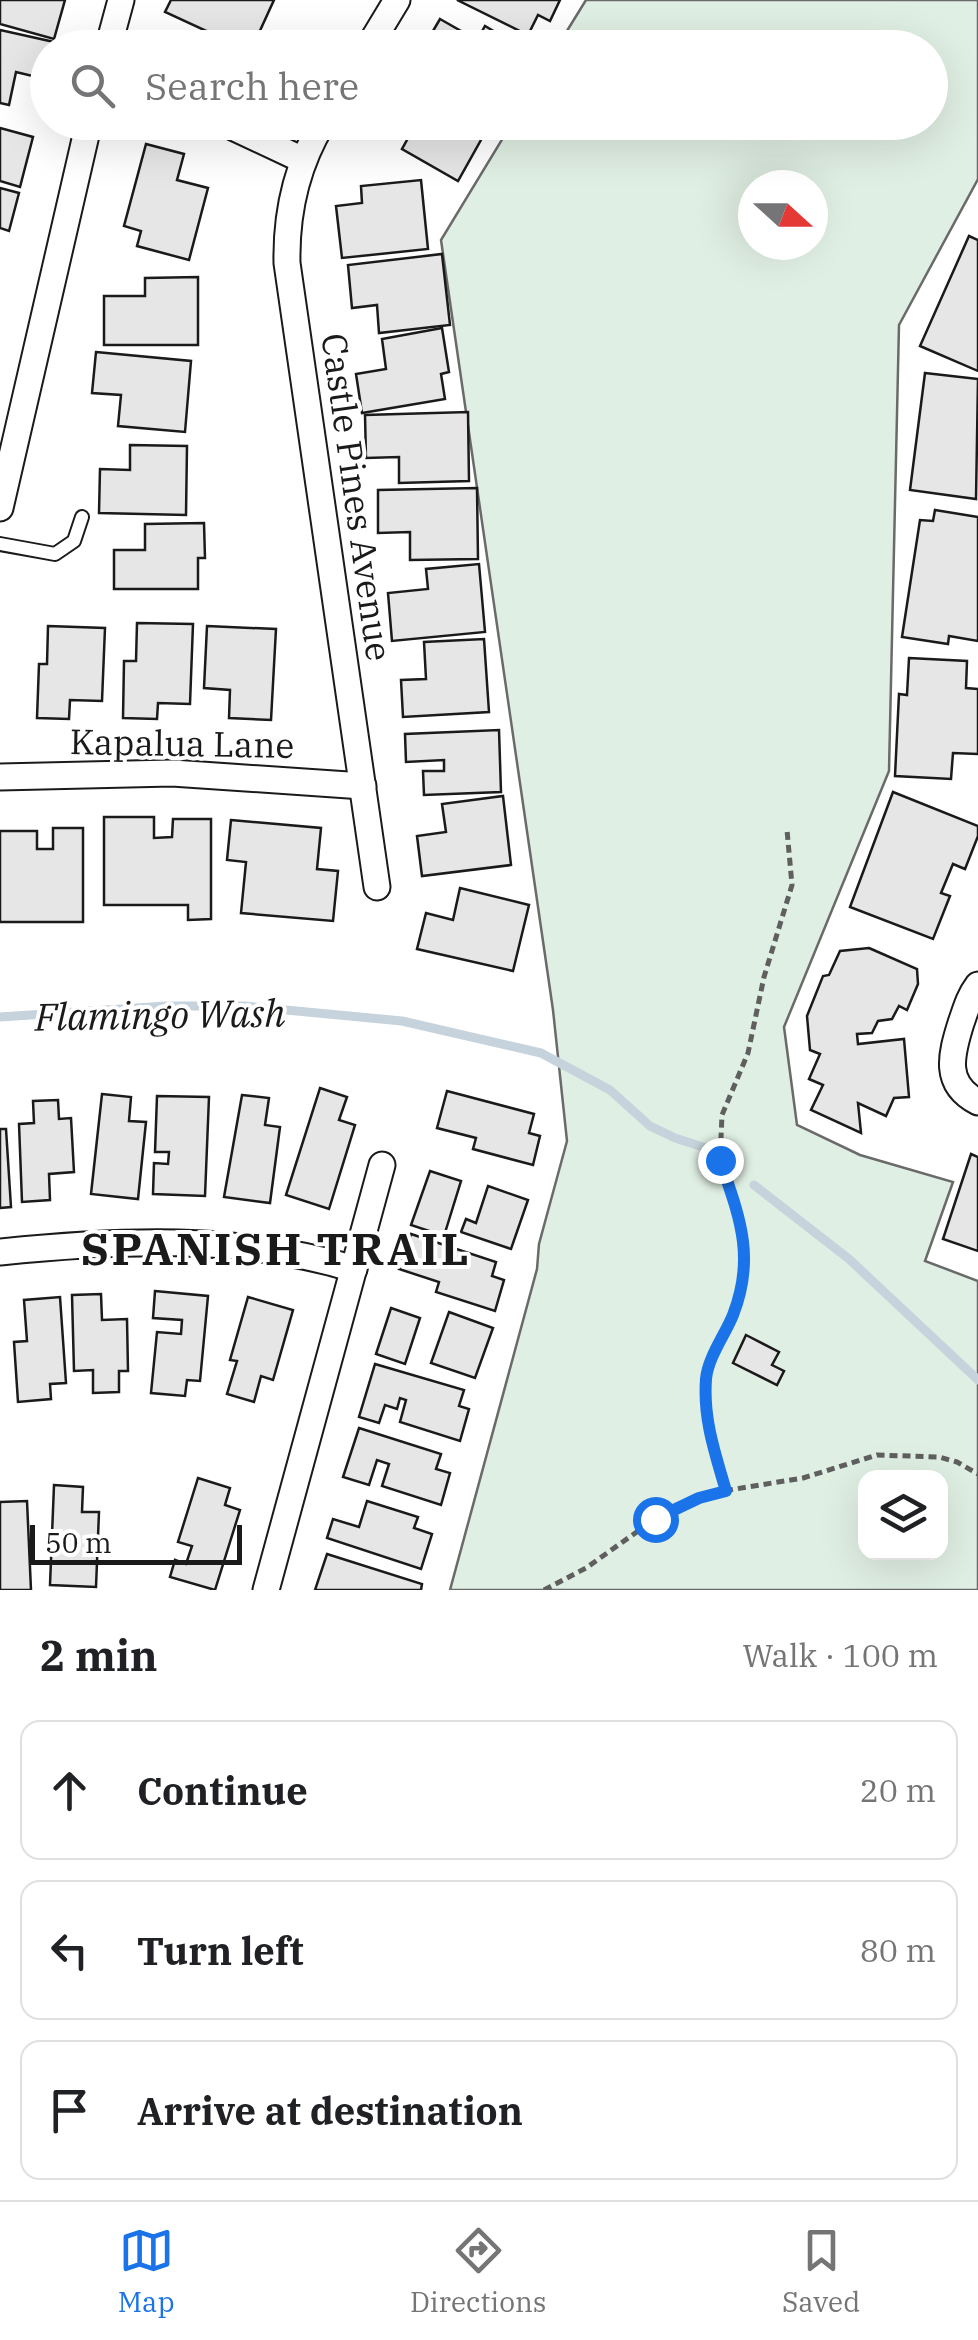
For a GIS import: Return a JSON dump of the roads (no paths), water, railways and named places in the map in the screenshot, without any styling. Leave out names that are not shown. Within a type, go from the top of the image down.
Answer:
[{"type":"street","points":[[113,30],[121,0]]},
{"type":"street","points":[[379,30],[397,0]]},
{"type":"street","points":[[0,508],[85,140]]},
{"type":"street","points":[[261,140],[304,160]]},
{"type":"street","name":"Castle Pines Avenue","points":[[315,140],[304,160],[289,210],[288,264],[378,887]]},
{"type":"street","name":"Kapalua Lane","points":[[0,777],[172,773],[363,786]]},
{"type":"street","points":[[978,985],[969,999],[950,1062],[958,1087],[978,1102]]},
{"type":"street","points":[[266,1590],[382,1165]]},
{"type":"street","points":[[0,1252],[94,1244],[208,1245],[291,1253],[354,1270]]},
{"type":"lane","points":[[0,544],[55,554],[74,541],[82,517]]},
{"type":"waterway","name":"Flamingo Wash","points":[[0,1017],[166,1006],[244,1006],[402,1021],[541,1053],[610,1090],[650,1126],[709,1149]]},
{"type":"waterway","name":"Flamingo Wash","points":[[754,1185],[849,1259],[978,1380]]},
{"type":"district","name":"SPANISH TRAIL","points":[[276,1248]]}]
